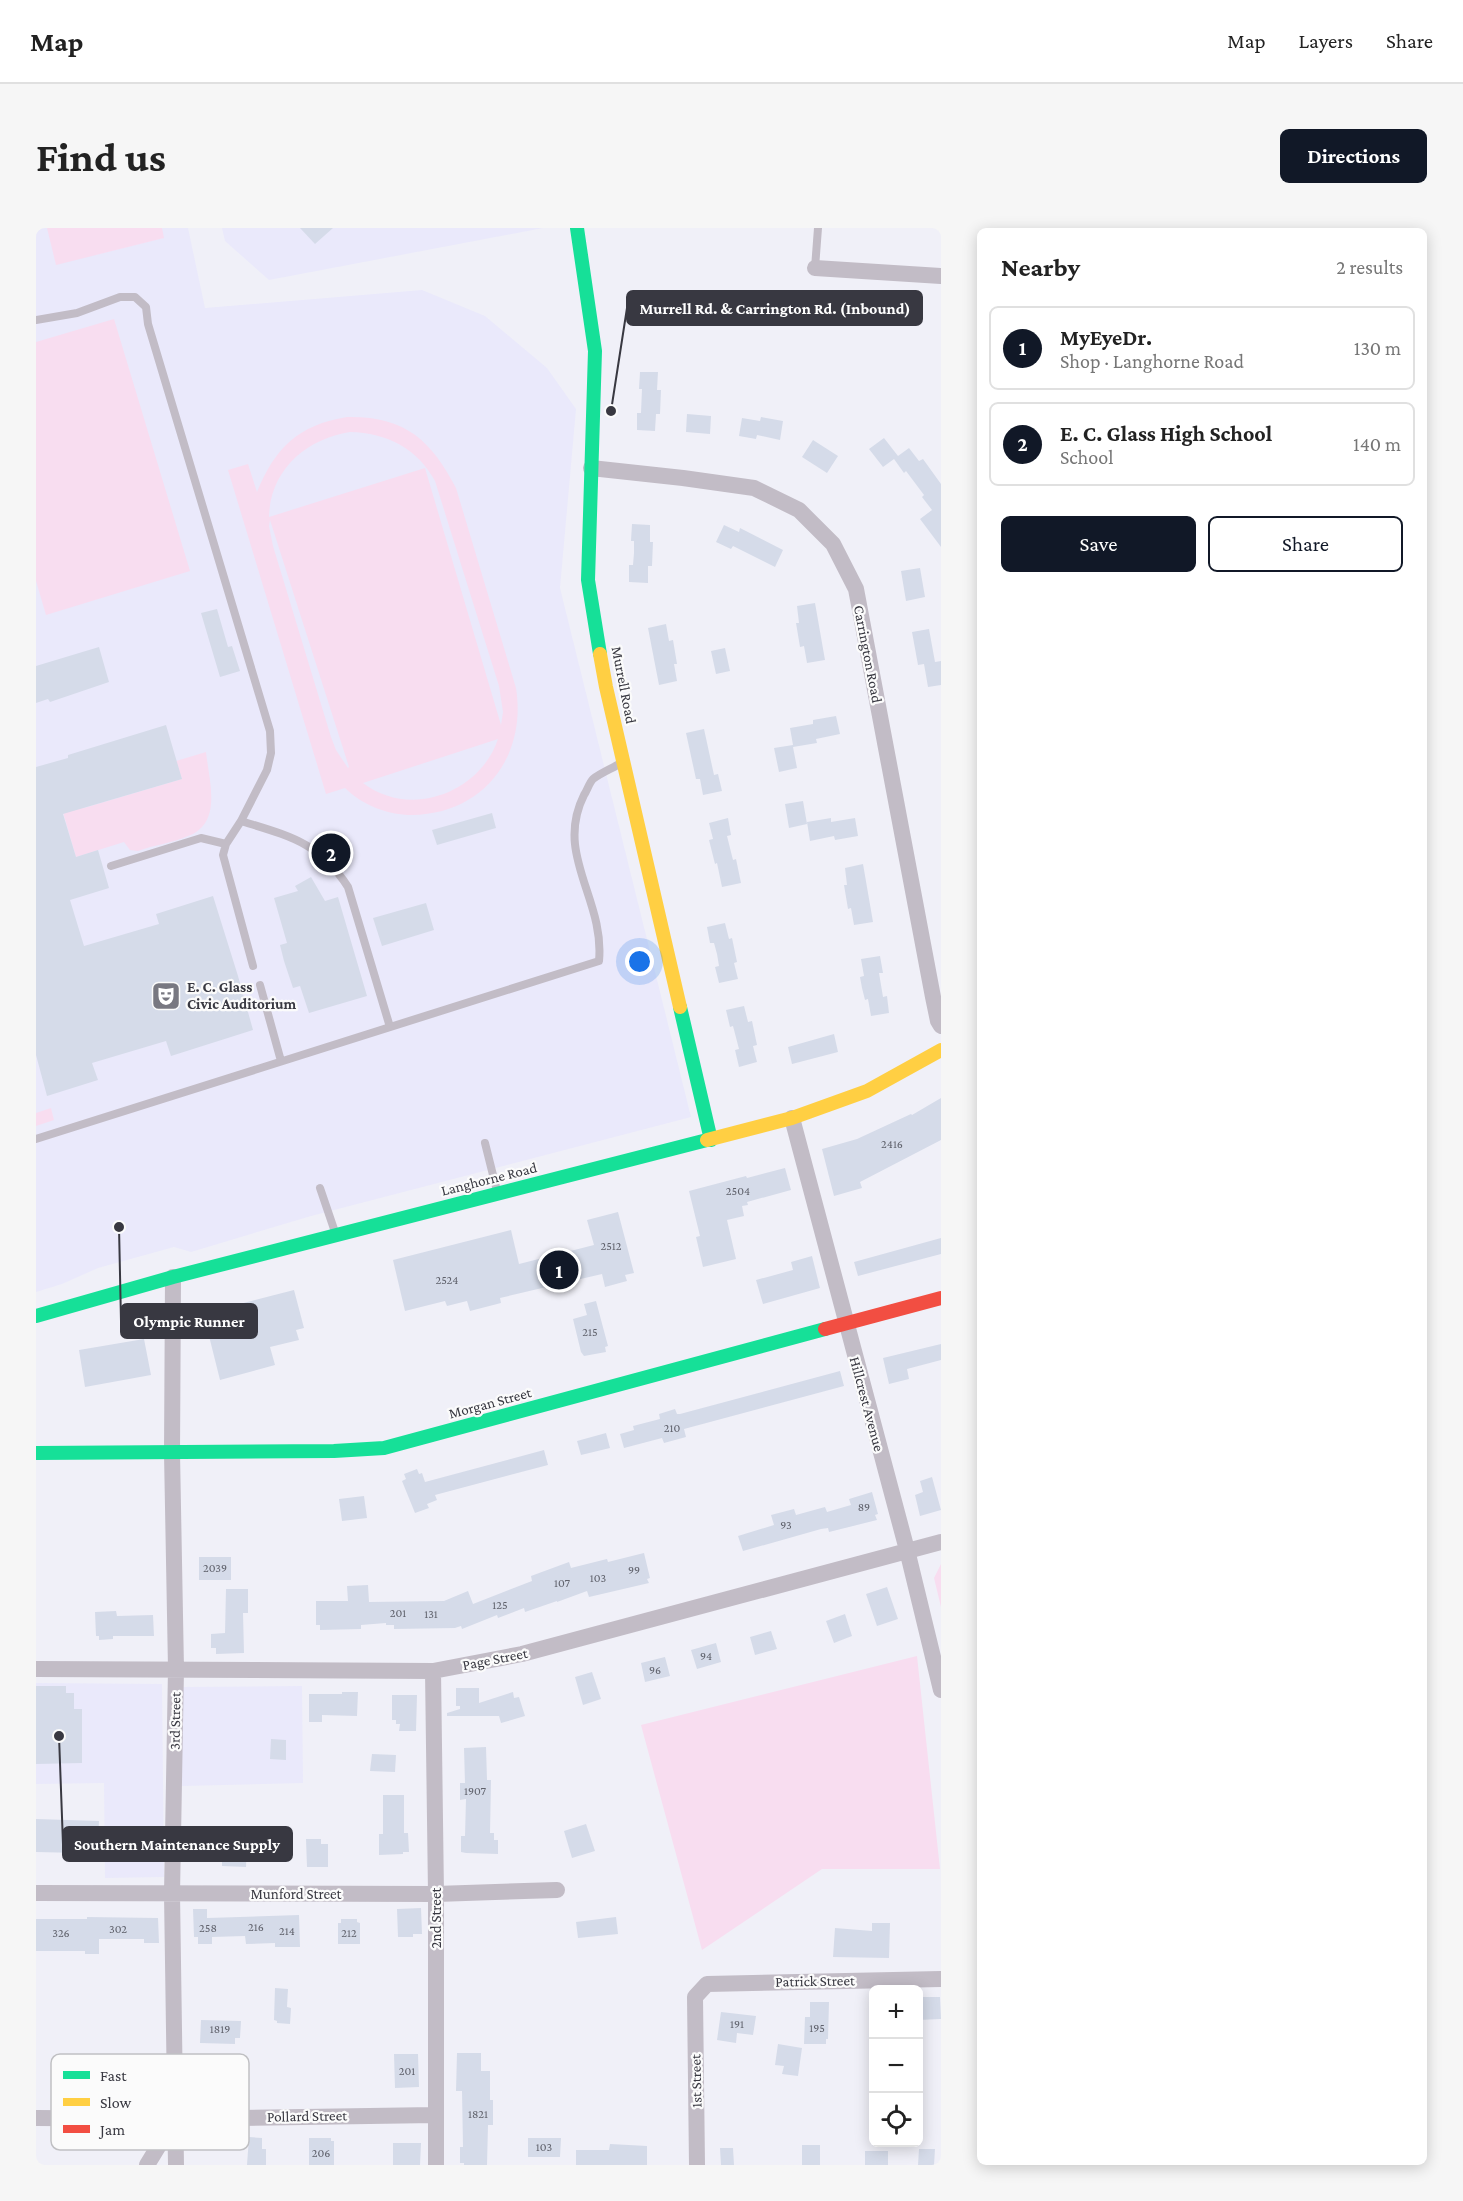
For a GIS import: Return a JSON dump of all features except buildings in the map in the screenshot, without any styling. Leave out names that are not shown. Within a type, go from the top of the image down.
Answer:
[{"type":"street","name":"Murrell Road","points":[[577,228],[595,351],[588,580],[606,687],[711,1140]]},
{"type":"street","points":[[815,268],[941,276]]},
{"type":"street","name":"Carrington Road","points":[[591,468],[754,488],[799,510],[833,544],[856,589],[933,997],[941,1026]]},
{"type":"street","name":"Langhorne Road","points":[[36,1316],[173,1277],[792,1118],[867,1091],[941,1050]]},
{"type":"street","name":"Hillcrest Avenue","points":[[792,1118],[907,1550],[941,1690]]},
{"type":"street","name":"3rd Street","points":[[173,1277],[172,1453],[176,1669],[172,1894],[175,2054]]},
{"type":"street","name":"Morgan Street","points":[[36,1453],[172,1453],[384,1448],[941,1298]]},
{"type":"street","name":"Page Street","points":[[36,1669],[433,1671],[522,1654],[941,1542]]},
{"type":"street","name":"2nd Street","points":[[433,1671],[436,2165]]},
{"type":"street","name":"Munford Street","points":[[36,1893],[436,1894],[557,1890]]},
{"type":"street","name":"Patrick Street","points":[[694,1996],[707,1984],[941,1979]]},
{"type":"street","name":"1st Street","points":[[694,1996],[697,2165]]},
{"type":"street","name":"Pollard Street","points":[[249,2117],[435,2115]]},
{"type":"street","points":[[147,2165],[156,2150]]},
{"type":"street","name":"3rd Street","points":[[177,2150],[177,2165]]},
{"type":"lane","points":[[815,268],[818,228]]},
{"type":"lane","points":[[36,320],[77,313],[120,297],[135,297],[146,307],[148,324],[270,731],[272,753],[267,770],[241,821],[226,844],[223,855],[253,966]]},
{"type":"lane","points":[[36,1139],[599,961],[598,924],[574,846],[573,832],[578,807],[592,780],[623,762]]},
{"type":"lane","points":[[241,821],[296,838],[323,856],[338,871],[348,887],[390,1027]]},
{"type":"lane","points":[[111,866],[201,838],[226,844]]},
{"type":"lane","points":[[260,985],[281,1061]]},
{"type":"lane","points":[[485,1143],[498,1194]]},
{"type":"lane","points":[[320,1188],[336,1235]]},
{"type":"shaded area","points":[[36,228],[188,228],[205,308],[422,290],[485,316],[547,368],[576,409],[560,588],[691,1117],[311,1216],[191,1252],[174,1247],[98,1268],[62,1284],[36,1292]]},
{"type":"shaded area","points":[[47,228],[162,228],[164,238],[56,265]]},
{"type":"shaded area","points":[[222,228],[543,228],[269,280],[225,241]]},
{"type":"shaded area","points":[[114,319],[190,571],[46,615],[36,581],[36,342]]},
{"type":"shaded area","points":[[347,417],[367,418],[400,426],[426,444],[447,471],[456,488],[516,688],[518,713],[514,737],[507,758],[495,777],[479,793],[460,804],[437,812],[403,815],[385,811],[367,804],[345,788],[326,794],[228,470],[248,464],[257,492],[272,463],[290,441],[315,426]],"holes":[[[350,432],[376,435],[400,444],[428,469],[435,481],[499,686],[503,712],[501,725],[425,468],[269,517],[276,485],[283,471],[293,459],[319,442]],[[270,520],[348,768],[336,750],[331,737],[273,546]],[[498,739],[489,758],[476,774],[460,786],[441,795],[422,799],[401,799],[382,794],[363,783]]]},
{"type":"shaded area","points":[[206,752],[211,800],[206,821],[199,830],[188,836],[138,851],[130,850],[124,842],[76,857],[58,795],[84,808],[182,779],[176,761]]},
{"type":"shaded area","points":[[51,1108],[54,1120],[36,1126],[36,1113]]},
{"type":"shaded area","points":[[941,1564],[941,1607],[934,1578]]},
{"type":"shaded area","points":[[917,1656],[940,1869],[822,1869],[702,1950],[641,1725]]},
{"type":"shaded area","points":[[36,1683],[162,1684],[164,1877],[105,1878],[104,1783],[36,1784]]},
{"type":"shaded area","points":[[302,1686],[303,1783],[182,1786],[181,1687]]},
{"type":"traffic: fast","points":[[577,228],[595,351],[588,580],[600,654]]},
{"type":"traffic: fast","points":[[680,1007],[711,1140]]},
{"type":"traffic: fast","points":[[36,1316],[173,1277],[707,1140]]},
{"type":"traffic: fast","points":[[36,1453],[334,1451],[384,1448],[825,1329]]},
{"type":"traffic: slow","points":[[600,654],[680,1007]]},
{"type":"traffic: slow","points":[[707,1140],[792,1118],[867,1091],[941,1050]]},
{"type":"traffic: jam","points":[[825,1329],[941,1298]]},
{"type":"place","name":"Murrell Rd. & Carrington Rd. (Inbound)","points":[[611,411]]},
{"type":"place","name":"E. C. Glass High School","points":[[331,853]]},
{"type":"place","name":"E. C. Glass Civic Auditorium","points":[[166,996]]},
{"type":"place","name":"Olympic Runner","points":[[119,1227]]},
{"type":"place","name":"MyEyeDr.","points":[[559,1270]]},
{"type":"place","name":"Southern Maintenance Supply","points":[[59,1736]]}]
